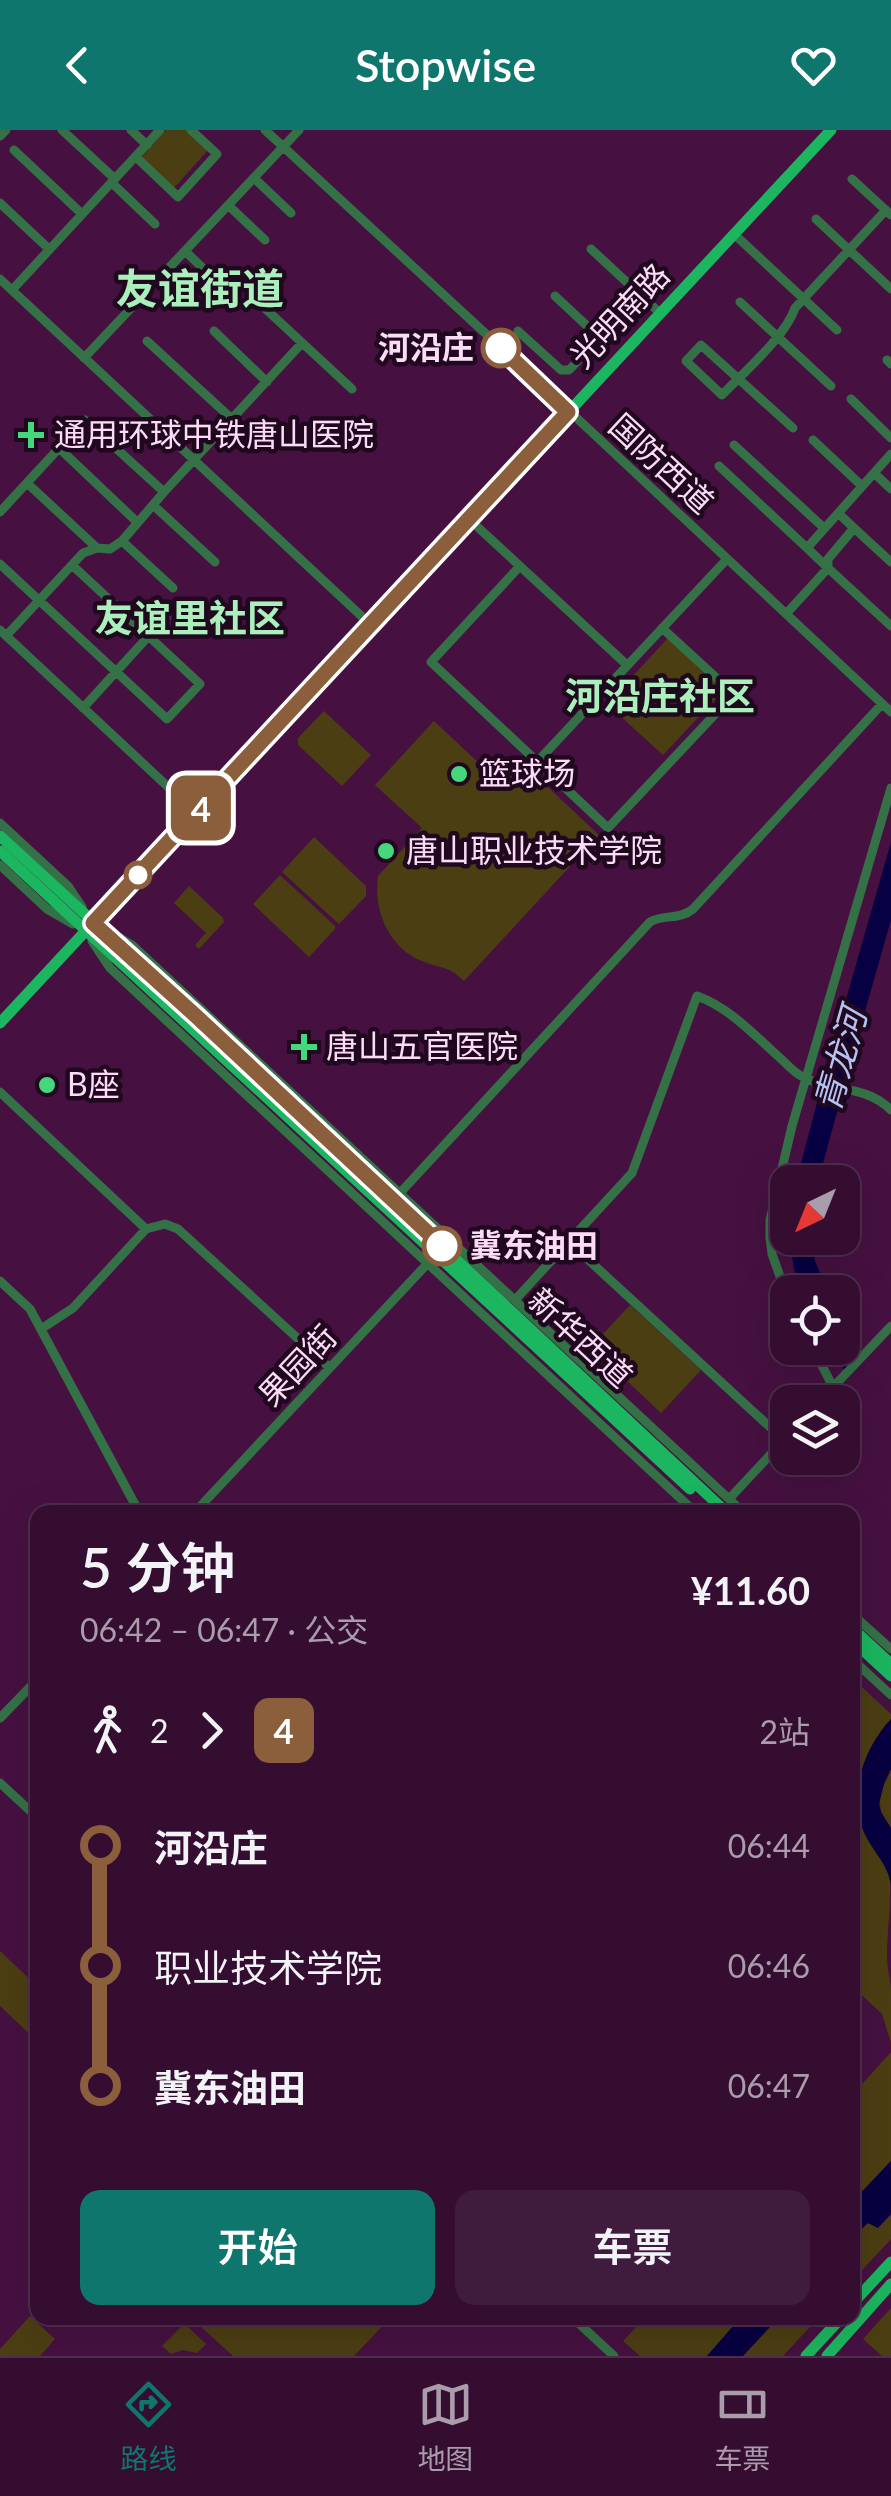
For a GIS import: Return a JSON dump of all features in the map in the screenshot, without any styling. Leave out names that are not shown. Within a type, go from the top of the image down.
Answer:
[{"type":"main road","name":"光明南路","points":[[0,1023],[831,130]]},
{"type":"main road","name":"新华西道","points":[[0,836],[90,927],[707,1505]]},
{"type":"main road","name":"新华西道","points":[[0,851],[196,1016],[727,1505]]},
{"type":"main road","points":[[860,1638],[891,1664]]},
{"type":"main road","points":[[860,1640],[891,1676]]},
{"type":"main road","points":[[860,2295],[891,2262]]},
{"type":"main road","points":[[860,2319],[891,2284]]},
{"type":"main road","points":[[806,2356],[835,2325]]},
{"type":"main road","points":[[827,2356],[855,2325]]},
{"type":"street","points":[[0,136],[6,130]]},
{"type":"street","points":[[62,130],[155,224]]},
{"type":"street","points":[[130,130],[146,145]]},
{"type":"street","points":[[12,290],[160,130]]},
{"type":"street","points":[[136,157],[178,196],[218,154],[191,130]]},
{"type":"street","name":"国防西道","points":[[265,130],[891,712]]},
{"type":"street","points":[[84,358],[299,130]]},
{"type":"street","points":[[14,150],[82,214]]},
{"type":"street","points":[[254,178],[291,213]]},
{"type":"street","points":[[793,428],[737,379],[701,345],[686,361],[722,395],[737,379],[790,322],[795,308],[888,213],[852,179]]},
{"type":"street","points":[[0,204],[49,249]]},
{"type":"street","points":[[228,205],[265,240]]},
{"type":"street","points":[[816,218],[891,290]]},
{"type":"street","points":[[734,234],[837,330]]},
{"type":"street","points":[[592,249],[660,314]]},
{"type":"street","points":[[185,251],[233,297]]},
{"type":"street","points":[[0,279],[371,624]]},
{"type":"street","points":[[518,332],[561,370],[569,370],[641,295]]},
{"type":"street","points":[[555,296],[600,338]]},
{"type":"street","points":[[256,300],[352,390]]},
{"type":"street","points":[[740,302],[831,386]]},
{"type":"street","points":[[214,331],[267,382]]},
{"type":"street","points":[[146,340],[232,420]]},
{"type":"street","points":[[196,813],[3,633],[83,553],[110,549],[122,541],[302,343]]},
{"type":"street","points":[[850,400],[891,438]]},
{"type":"street","points":[[0,512],[85,420],[164,492]]},
{"type":"street","points":[[813,440],[862,486]]},
{"type":"street","points":[[734,444],[824,528]]},
{"type":"street","points":[[59,448],[137,522]]},
{"type":"street","points":[[807,548],[891,454]]},
{"type":"street","points":[[720,466],[891,626]]},
{"type":"street","points":[[874,473],[891,489]]},
{"type":"street","points":[[27,483],[97,548]]},
{"type":"street","points":[[153,505],[215,562]]},
{"type":"street","points":[[838,513],[891,562]]},
{"type":"street","points":[[469,519],[628,665]]},
{"type":"street","points":[[786,614],[828,568],[828,559],[854,528]]},
{"type":"street","points":[[122,541],[173,588]]},
{"type":"street","points":[[537,762],[727,559]]},
{"type":"street","points":[[0,564],[166,719],[200,684],[72,565]]},
{"type":"street","points":[[520,566],[431,662],[608,828],[734,694],[662,628]]},
{"type":"street","points":[[83,708],[166,618]]},
{"type":"street","points":[[400,1194],[650,922],[694,910],[882,704]]},
{"type":"street","points":[[779,1275],[772,1254],[770,1220],[792,1126],[812,1081],[891,788]]},
{"type":"street","points":[[0,823],[68,886],[110,968],[687,1505]]},
{"type":"street","points":[[0,865],[47,909],[132,945],[515,1300],[727,1505]]},
{"type":"street","points":[[515,1300],[632,1173],[697,996],[726,1009],[798,1075],[870,1094],[891,1110]]},
{"type":"street","points":[[0,1092],[146,1229]]},
{"type":"street","points":[[41,1329],[73,1308],[146,1229],[173,1225],[330,1368]]},
{"type":"street","points":[[569,1242],[770,1424]]},
{"type":"street","name":"果园街","points":[[202,1505],[438,1254]]},
{"type":"street","points":[[0,1281],[30,1309],[135,1505]]},
{"type":"street","points":[[824,1365],[837,1384],[891,1326]]},
{"type":"street","points":[[729,1505],[770,1457]]},
{"type":"street","points":[[860,1621],[891,1650]]},
{"type":"street","points":[[860,1633],[875,1634]]},
{"type":"street","points":[[860,1666],[891,1695]]},
{"type":"street","points":[[0,1718],[30,1687]]},
{"type":"street","points":[[0,1783],[30,1811]]},
{"type":"street","points":[[581,2325],[614,2356]]},
{"type":"shaded area","points":[[166,130],[189,130],[209,149],[174,188],[141,158]]},
{"type":"shaded area","points":[[668,638],[724,690],[663,755],[607,704]]},
{"type":"shaded area","points":[[324,711],[371,755],[342,786],[298,745],[298,738]]},
{"type":"shaded area","points":[[434,721],[481,765],[476,771],[506,766],[536,776],[599,835],[464,981],[400,947],[386,926],[378,902],[378,876],[422,828],[375,785]]},
{"type":"shaded area","points":[[314,837],[366,886],[366,896],[339,924],[282,872]]},
{"type":"shaded area","points":[[280,875],[335,926],[309,957],[253,904]]},
{"type":"shaded area","points":[[189,886],[224,922],[199,949],[195,945],[206,933],[174,903]]},
{"type":"shaded area","points":[[630,1305],[701,1370],[661,1413],[591,1347]]},
{"type":"shaded area","points":[[860,1685],[891,1714],[860,1778]]},
{"type":"shaded area","points":[[891,1769],[891,1828],[882,1813],[880,1799]]},
{"type":"shaded area","points":[[860,1821],[890,1880],[887,1958],[891,2043],[882,2014],[860,1994]]},
{"type":"shaded area","points":[[0,1951],[30,1979],[30,2034],[0,2006]]},
{"type":"shaded area","points":[[891,2052],[891,2161],[860,2194],[860,2086]]},
{"type":"shaded area","points":[[891,2214],[891,2239],[860,2272],[860,2230],[868,2223],[878,2228]]},
{"type":"shaded area","points":[[891,2308],[891,2356],[882,2356],[863,2339]]},
{"type":"shaded area","points":[[30,2316],[30,2325],[40,2325],[55,2339],[40,2356],[0,2356],[0,2349]]},
{"type":"shaded area","points":[[186,2325],[206,2344],[197,2353],[183,2350],[171,2354],[162,2346]]},
{"type":"shaded area","points":[[199,2325],[383,2325],[354,2356],[233,2356]]},
{"type":"shaded area","points":[[638,2325],[734,2325],[707,2356],[640,2356],[623,2341]]},
{"type":"shaded area","points":[[772,2325],[812,2325],[783,2356],[743,2356]]},
{"type":"water","name":"青龙河","points":[[891,842],[891,920],[846,1078],[851,1087],[845,1105],[837,1112],[823,1165],[801,1165],[816,1094],[828,1071]]},
{"type":"water","points":[[792,1255],[814,1255],[821,1275],[797,1275]]},
{"type":"water","points":[[891,1719],[891,1769],[879,1804],[891,1828],[891,1885],[860,1821],[860,1775]]},
{"type":"water","points":[[891,2161],[891,2214],[878,2228],[868,2223],[860,2230],[860,2194]]},
{"type":"water","points":[[734,2325],[772,2325],[743,2356],[707,2356]]},
{"type":"bus line","name":"4","points":[[442,1246],[93,923],[568,412],[501,348]]},
{"type":"place","name":"河沿庄","points":[[501,348]]},
{"type":"place","name":"通用环球中铁唐山医院","points":[[31,435]]},
{"type":"place","name":"篮球场","points":[[459,774]]},
{"type":"place","name":"唐山职业技术学院","points":[[386,851]]},
{"type":"place","name":"唐山五官医院","points":[[304,1047]]},
{"type":"place","name":"B座","points":[[47,1085]]},
{"type":"place","name":"冀东油田","points":[[442,1246]]},
{"type":"district","name":"友谊街道","points":[[200,289]]},
{"type":"district","name":"友谊里社区","points":[[190,619]]},
{"type":"district","name":"河沿庄社区","points":[[660,697]]}]
